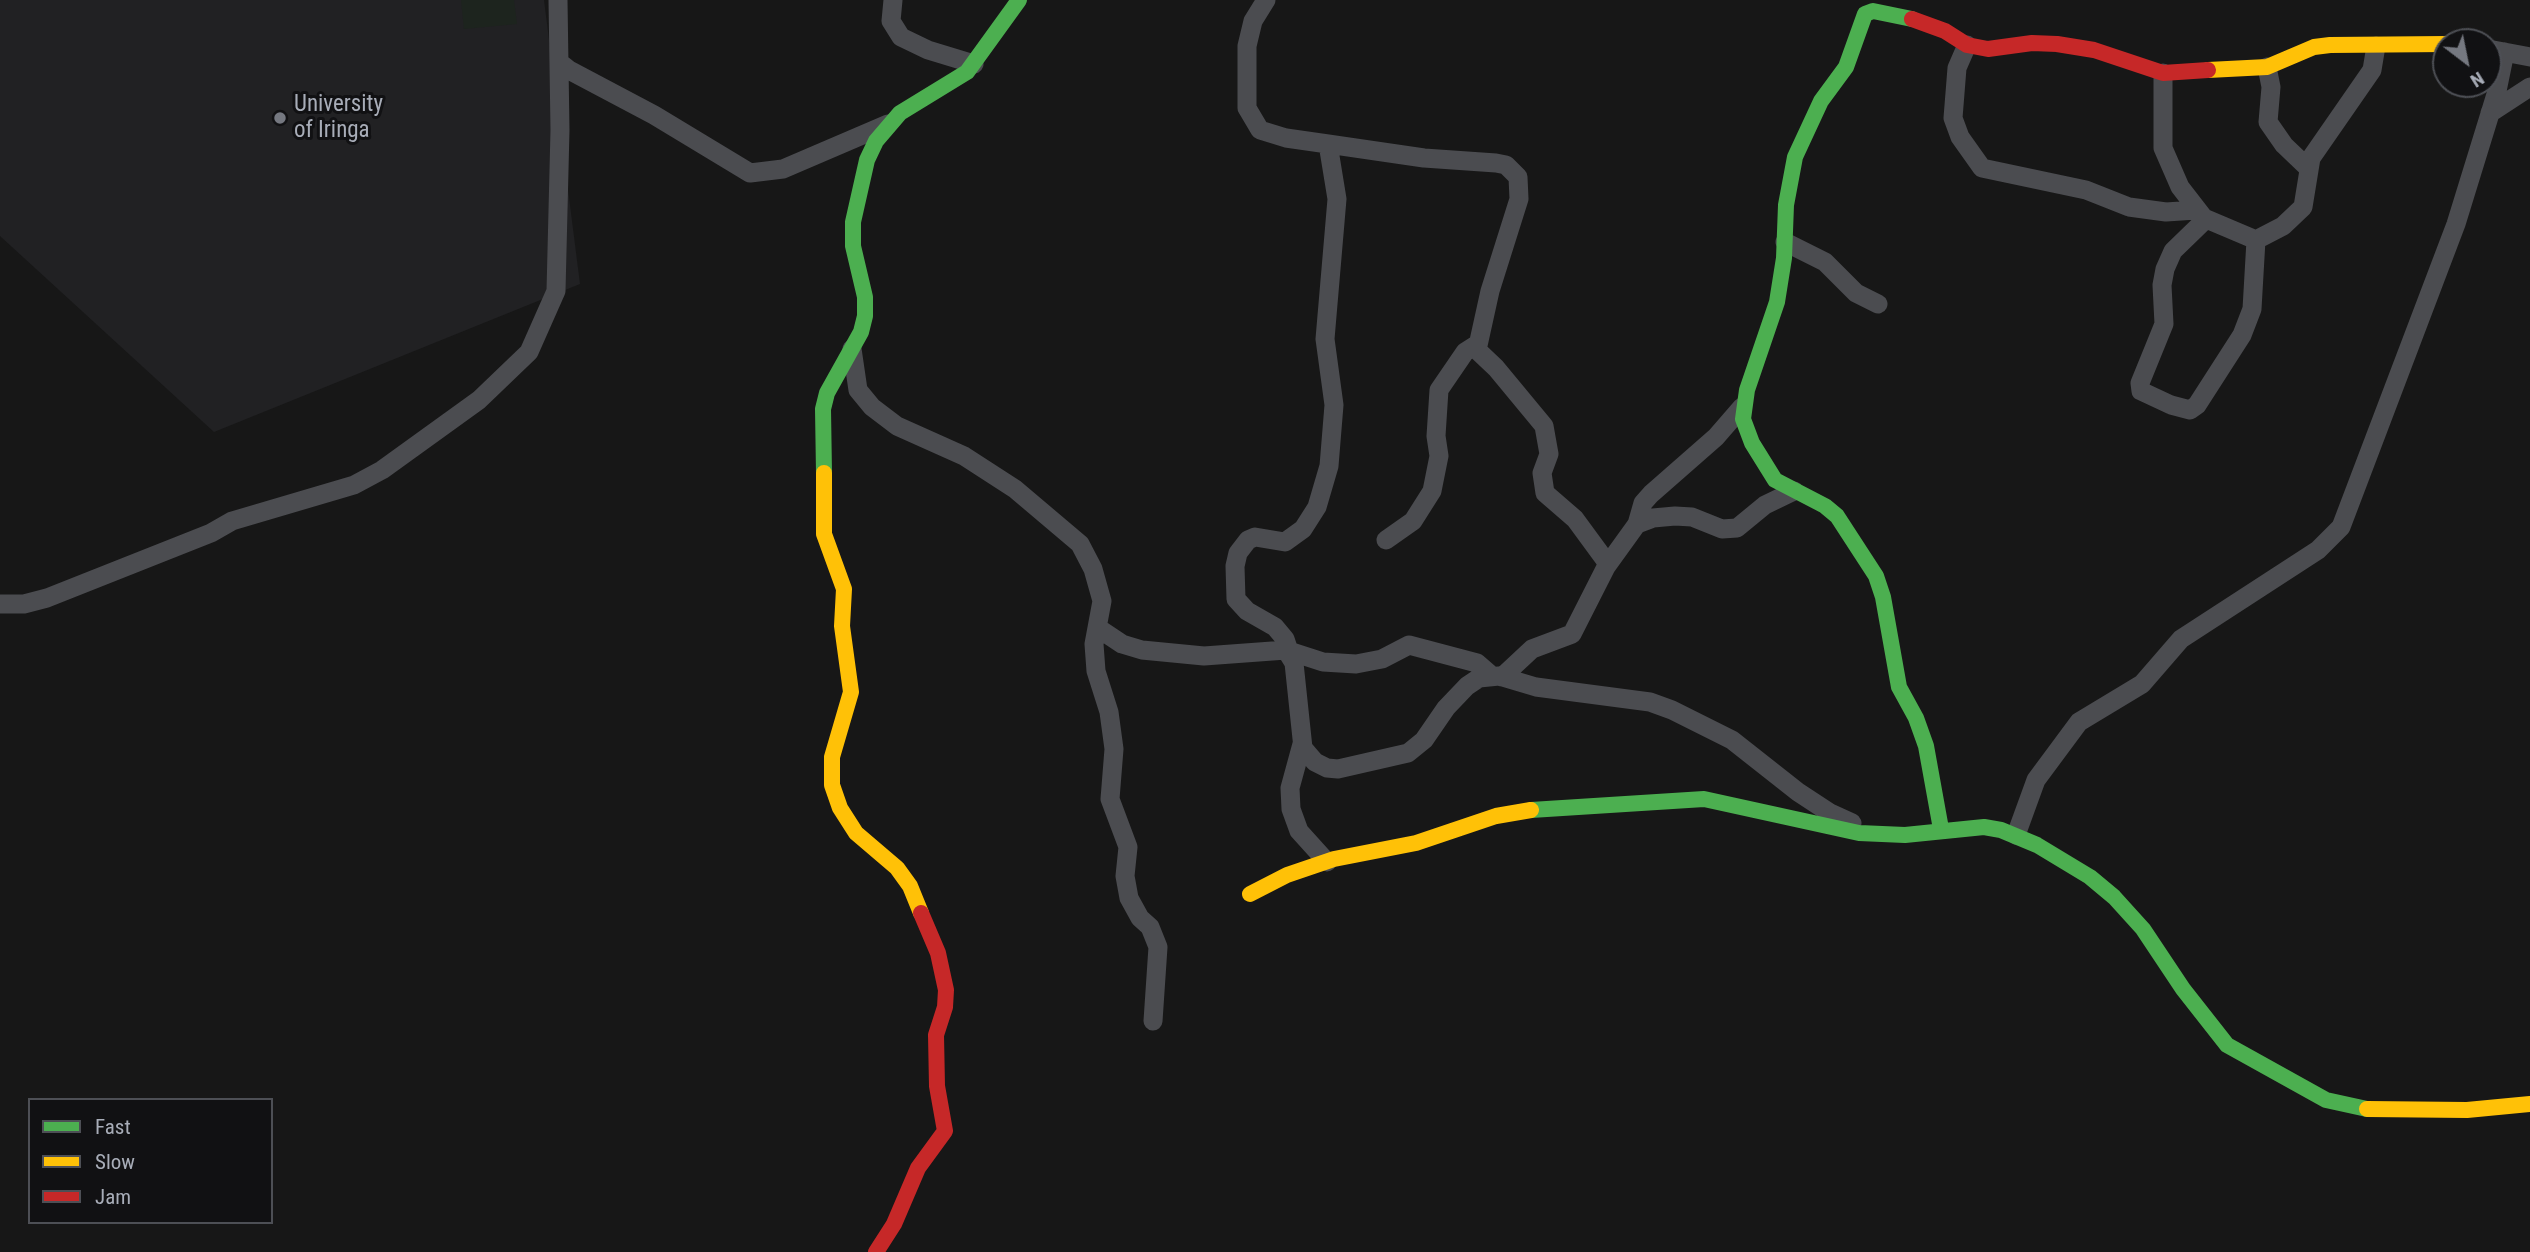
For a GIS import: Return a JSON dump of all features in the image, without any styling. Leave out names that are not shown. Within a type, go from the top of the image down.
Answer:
[{"type":"street","points":[[0,604],[24,604],[47,598],[211,533],[232,521],[345,489],[382,470],[507,375],[529,352],[556,291],[558,0]]},
{"type":"street","points":[[893,0],[891,20],[901,37],[928,50],[974,64]]},
{"type":"street","points":[[559,62],[577,75],[654,115],[750,173],[783,169],[889,123],[912,104],[956,80],[974,64],[1019,0]]},
{"type":"street","points":[[1266,0],[1253,21],[1249,35],[1247,98],[1250,117],[1259,130],[1268,134],[1424,158],[1496,163],[1514,171],[1520,182],[1519,199],[1476,345],[1465,352],[1438,390],[1438,456],[1432,491],[1413,521],[1386,540]]},
{"type":"street","points":[[1497,677],[1532,649],[1572,634],[1608,564],[1637,524],[1643,503],[1716,437],[1742,407],[1777,302],[1785,242],[1786,205],[1796,157],[1821,101],[1846,67],[1865,14],[1873,10],[1919,22],[1945,31],[1967,45],[1987,49],[2032,43],[2057,44],[2094,50],[2163,73],[2267,67],[2322,46],[2432,44]]},
{"type":"street","points":[[1967,45],[1954,83],[1954,122],[1982,168],[2086,190],[2129,207],[2201,214],[2256,240]]},
{"type":"street","points":[[2256,240],[2283,226],[2302,206],[2308,167],[2315,150],[2372,70],[2376,46]]},
{"type":"street","points":[[2502,51],[2530,57]]},
{"type":"street","points":[[2267,67],[2271,87],[2268,122],[2284,145],[2308,167]]},
{"type":"street","points":[[2163,73],[2162,139],[2165,157],[2201,214]]},
{"type":"street","points":[[2490,113],[2530,87]]},
{"type":"street","points":[[2017,835],[2036,780],[2079,722],[2142,684],[2181,639],[2318,550],[2341,527],[2456,224],[2490,113],[2492,98]]},
{"type":"street","points":[[876,1252],[894,1224],[918,1168],[945,1131],[937,1086],[936,1035],[945,1007],[946,990],[938,953],[910,886],[897,868],[856,833],[840,808],[832,785],[832,757],[852,692],[842,626],[844,589],[824,534],[823,410],[838,368],[861,332],[865,297],[853,246],[853,222],[867,160],[889,123]]},
{"type":"street","points":[[1327,862],[1299,831],[1291,810],[1290,788],[1302,744],[1296,679],[1290,652],[1285,639],[1275,627],[1247,611],[1236,599],[1236,566],[1238,553],[1248,540],[1255,537],[1285,542],[1303,529],[1317,507],[1329,466],[1334,405],[1325,339],[1337,199],[1328,144]]},
{"type":"street","points":[[2201,214],[2173,251],[2165,269],[2162,285],[2164,324],[2140,383],[2141,391],[2171,405],[2190,410],[2197,405],[2242,335],[2252,309],[2256,240]]},
{"type":"street","points":[[1785,242],[1825,262],[1856,293],[1878,304]]},
{"type":"street","points":[[1476,345],[1482,358],[1496,368],[1546,430],[1549,454],[1542,473],[1545,493],[1575,519],[1608,564]]},
{"type":"street","points":[[852,349],[858,390],[882,416],[964,456],[1015,489],[1080,544],[1093,569],[1101,594],[1094,644],[1096,671],[1113,737],[1109,792],[1128,847],[1126,889],[1134,909],[1150,927],[1158,947],[1153,1021]]},
{"type":"street","points":[[1742,407],[1746,429],[1775,480],[1825,506],[1837,516],[1876,576],[1883,597],[1902,695],[1916,718],[1926,746],[1941,829]]},
{"type":"street","points":[[1637,524],[1653,518],[1675,516],[1730,529],[1746,523],[1765,505],[1794,491]]},
{"type":"street","points":[[1098,628],[1122,644],[1204,656],[1278,650],[1323,662],[1356,664],[1382,659],[1409,645],[1477,663],[1497,677]]},
{"type":"street","points":[[1302,744],[1315,762],[1338,769],[1408,752],[1424,740],[1446,708],[1467,686],[1479,678],[1497,677],[1536,687],[1650,702],[1691,718],[1732,740],[1798,793],[1830,813],[1860,825],[1870,834]]},
{"type":"street","points":[[1250,894],[1287,875],[1327,862],[1416,843],[1508,813],[1548,807],[1608,807],[1678,799],[1719,801],[1820,827],[1870,834],[1905,835],[1941,829],[1984,827],[2017,835],[2090,877],[2114,897],[2149,937],[2220,1038],[2246,1058],[2277,1076],[2326,1100],[2362,1109],[2467,1110],[2530,1104]]},
{"type":"shaded area","name":"University of Iringa","points":[[0,0],[544,0],[580,284],[214,432],[0,236]]},
{"type":"shaded area","points":[[461,0],[514,0],[517,24],[464,29]]},
{"type":"traffic: fast","points":[[824,473],[823,409],[827,393],[861,332],[865,316],[865,297],[853,246],[853,222],[867,160],[876,141],[900,113],[967,72],[1019,0]]},
{"type":"traffic: fast","points":[[1912,19],[1873,11],[1865,14],[1846,67],[1821,101],[1795,157],[1786,205],[1784,258],[1777,302],[1747,390],[1743,419],[1752,443],[1775,480],[1825,506],[1837,516],[1876,576],[1883,597],[1899,687],[1916,718],[1926,746],[1941,829]]},
{"type":"traffic: fast","points":[[1531,810],[1704,799],[1859,833],[1905,835],[1984,827],[2001,830],[2037,845],[2090,877],[2114,897],[2143,929],[2183,989],[2227,1045],[2326,1100],[2367,1109]]},
{"type":"traffic: slow","points":[[2208,70],[2267,67],[2314,47],[2330,45],[2432,44]]},
{"type":"traffic: slow","points":[[824,473],[824,534],[844,589],[842,626],[851,692],[832,757],[832,785],[840,808],[856,833],[897,868],[910,886],[921,913]]},
{"type":"traffic: slow","points":[[1250,894],[1287,875],[1334,859],[1416,843],[1496,816],[1531,810]]},
{"type":"traffic: slow","points":[[2367,1109],[2467,1110],[2530,1104]]},
{"type":"traffic: jam","points":[[1912,19],[1945,31],[1967,45],[1988,49],[2032,43],[2057,44],[2094,50],[2163,73],[2208,70]]},
{"type":"traffic: jam","points":[[876,1252],[894,1224],[918,1168],[945,1131],[937,1086],[936,1035],[945,1007],[946,990],[938,953],[921,913]]},
{"type":"place","name":"University of Iringa","points":[[280,118]]}]
